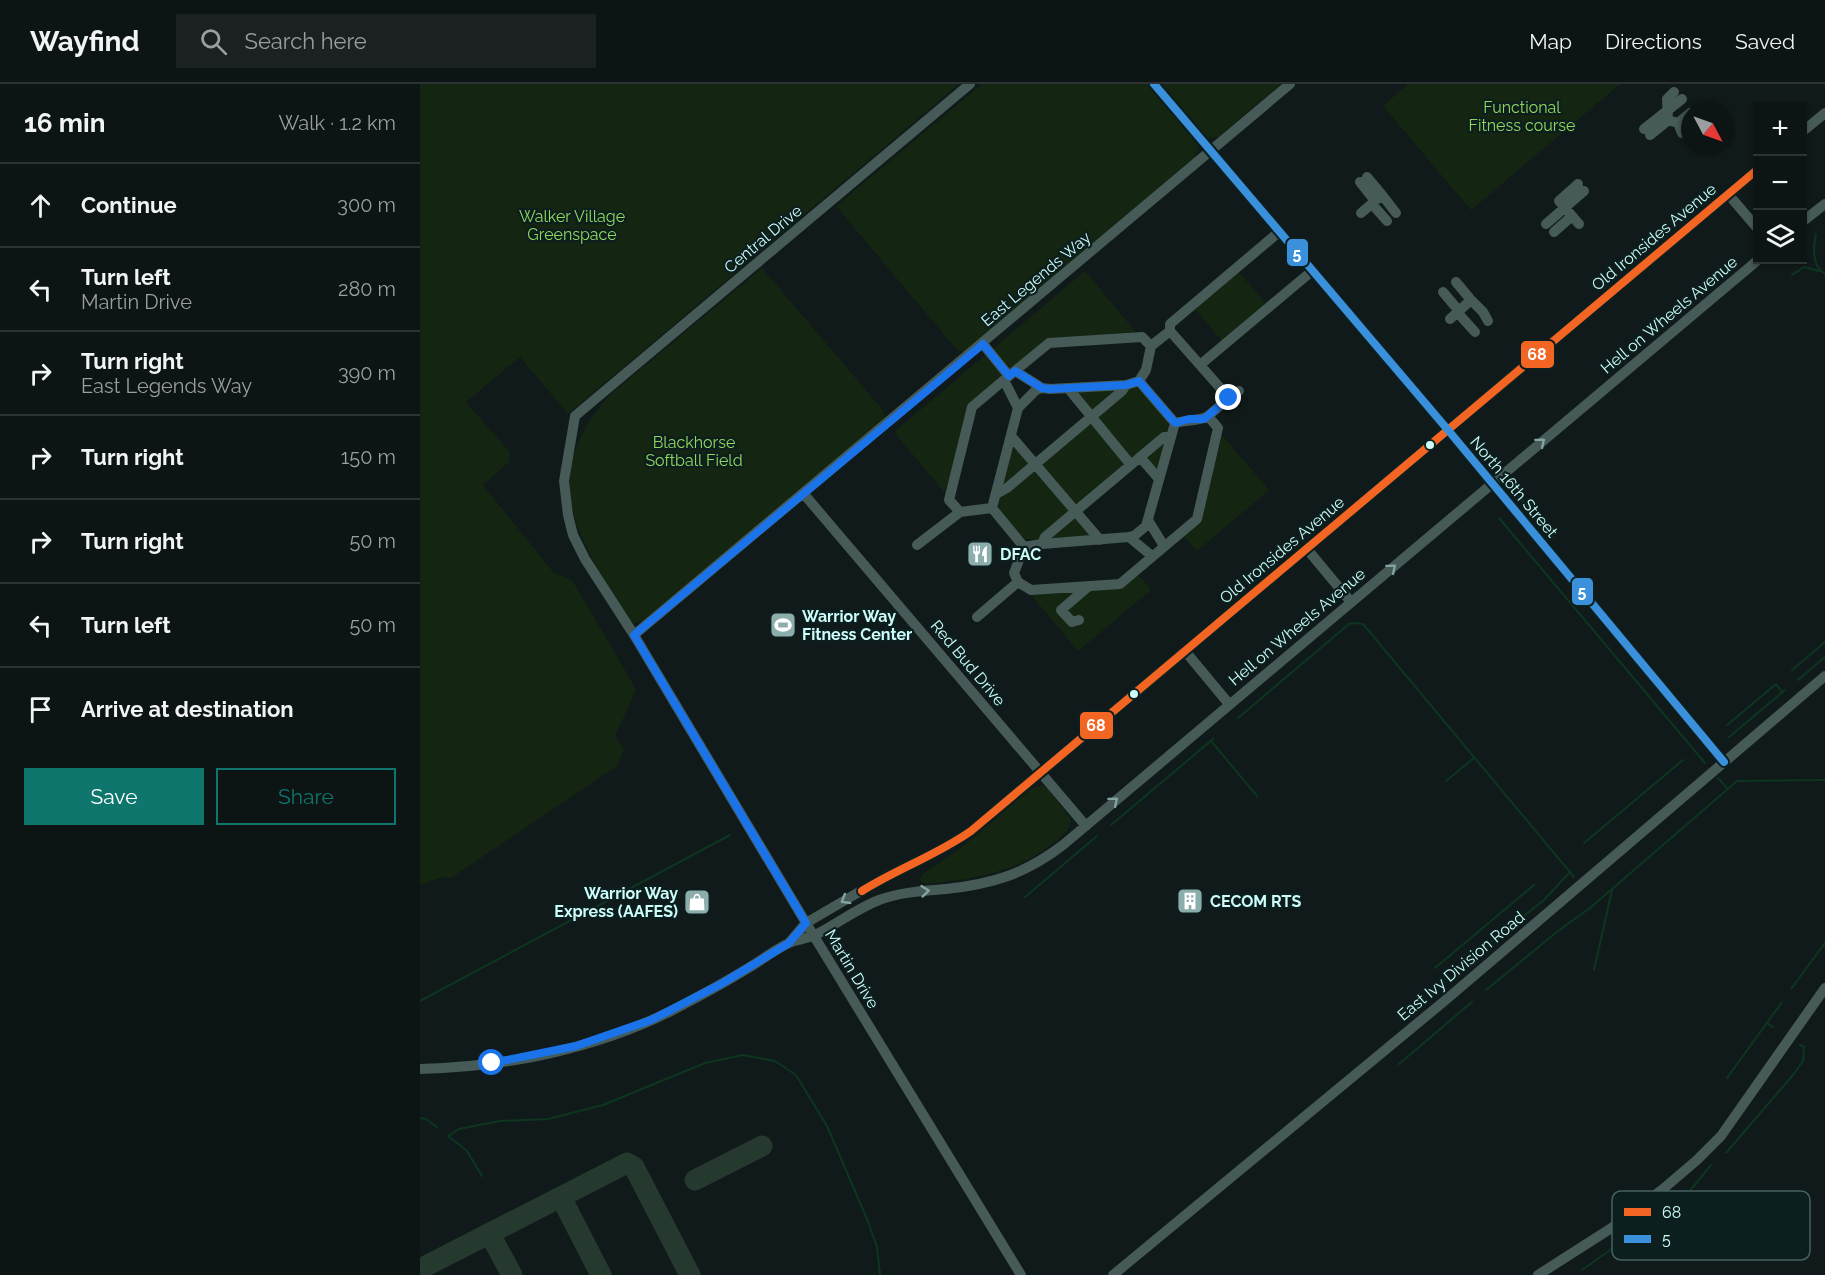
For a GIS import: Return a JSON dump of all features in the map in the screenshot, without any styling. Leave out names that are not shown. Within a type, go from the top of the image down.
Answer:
[{"type":"street","name":"Central Drive","points":[[575,416],[970,84]]},
{"type":"street","name":"North 16th Street","points":[[1154,84],[1448,430],[1724,762]]},
{"type":"street","name":"East Legends Way","points":[[634,635],[1290,84]]},
{"type":"street","points":[[1674,122],[1678,96]]},
{"type":"street","points":[[1807,129],[1825,113]]},
{"type":"street","points":[[1647,132],[1681,118]]},
{"type":"street","name":"Old Ironsides Avenue","points":[[789,943],[806,923],[891,873],[958,840],[1753,173]]},
{"type":"street","points":[[1364,179],[1387,221]]},
{"type":"street","points":[[1550,228],[1572,216],[1559,201],[1581,188]]},
{"type":"street","points":[[1728,194],[1753,223]]},
{"type":"street","points":[[1361,213],[1377,200]]},
{"type":"street","points":[[1377,200],[1396,213]]},
{"type":"street","points":[[1807,219],[1825,204]]},
{"type":"street","points":[[1229,398],[1170,331],[1170,324],[1279,232]]},
{"type":"street","name":"Hell on Wheels Avenue","points":[[789,943],[814,936],[856,910],[882,898],[912,892],[983,884],[1018,873],[1048,857],[1753,264]]},
{"type":"street","points":[[1200,365],[1312,271]]},
{"type":"street","points":[[1455,282],[1483,312],[1488,321]]},
{"type":"street","points":[[1443,292],[1456,314],[1475,332]]},
{"type":"street","points":[[1456,314],[1471,300]]},
{"type":"street","points":[[1018,408],[1036,390],[1042,388],[1126,385],[1139,381],[1146,370],[1151,346],[1170,331]]},
{"type":"street","points":[[960,512],[950,500],[972,407],[1049,343],[1142,337],[1151,346]]},
{"type":"street","points":[[983,344],[1009,376],[1018,408],[998,493],[992,508]]},
{"type":"street","points":[[1009,376],[1042,388]]},
{"type":"street","points":[[1139,381],[1175,423]]},
{"type":"street","points":[[998,493],[1092,417],[1126,385]]},
{"type":"street","points":[[1068,388],[1131,465]]},
{"type":"street","points":[[1175,423],[1189,419],[1204,419],[1239,391]]},
{"type":"street","name":"Martin Drive","points":[[575,416],[564,481],[573,535],[585,559],[634,635],[806,923],[1021,1275]]},
{"type":"street","points":[[1024,547],[1014,573],[1018,582],[1030,590],[1120,584],[1197,519],[1218,428],[1208,416]]},
{"type":"street","points":[[1024,547],[1134,536],[1146,526],[1175,423]]},
{"type":"street","points":[[1012,436],[1100,540]]},
{"type":"street","points":[[1042,544],[1045,537],[1140,457],[1164,437],[1170,437]]},
{"type":"street","points":[[1140,457],[1159,479]]},
{"type":"street","name":"Red Bud Drive","points":[[803,493],[1086,826]]},
{"type":"street","points":[[917,545],[960,512],[992,508]]},
{"type":"street","points":[[992,508],[1024,547]]},
{"type":"street","points":[[1148,520],[1164,546]]},
{"type":"street","points":[[1129,537],[1152,556]]},
{"type":"street","points":[[1307,549],[1351,602]]},
{"type":"street","points":[[977,617],[1018,582]]},
{"type":"street","points":[[1079,620],[1072,622],[1061,610],[1089,586]]},
{"type":"street","points":[[1185,651],[1229,704]]},
{"type":"street","name":"East Ivy Division Road","points":[[1113,1275],[1448,998],[1825,676]]},
{"type":"street","points":[[420,1069],[468,1066],[522,1058],[576,1046],[623,1031],[698,997],[789,943]]},
{"type":"street","points":[[1662,1191],[1721,1136],[1825,988]]},
{"type":"street","points":[[1538,1275],[1612,1228]]},
{"type":"green space","name":"Walker Village Greenspace","points":[[420,84],[959,84],[568,414],[520,357],[466,402],[509,451],[509,462],[483,485],[554,573],[572,580],[636,689],[615,737],[624,749],[617,766],[451,878],[443,877],[420,885]]},
{"type":"green space","points":[[982,84],[1149,84],[1199,147],[1195,157],[964,352],[957,350],[836,206]]},
{"type":"green space","points":[[1161,84],[1281,84],[1218,137],[1208,138]]},
{"type":"green space","name":"Functional Fitness course","points":[[1408,84],[1620,84],[1471,210],[1383,106]]},
{"type":"green space","name":"Blackhorse Softball Field","points":[[762,268],[882,409],[885,416],[642,622],[634,623],[630,621],[611,591],[581,536],[572,509],[570,481],[574,454],[588,425],[611,394]]},
{"type":"green space","points":[[1085,271],[1136,332],[1046,341],[971,404],[945,493],[894,432]]},
{"type":"green space","points":[[1238,271],[1267,305],[1222,341],[1194,308]]},
{"type":"green space","points":[[1138,386],[1169,422],[1158,472],[1140,454],[1073,510],[1094,535],[1048,541],[1025,539],[1000,512],[999,504],[1002,477],[1013,442],[1036,467],[1095,417],[1073,391]]},
{"type":"green space","points":[[1222,435],[1269,490],[1197,551],[1183,535],[1199,521]]},
{"type":"green space","points":[[1137,573],[1151,590],[1078,651],[1031,595],[1122,585]]},
{"type":"green space","points":[[1042,785],[1048,789],[1071,819],[1067,830],[1059,839],[1038,854],[1008,869],[943,882],[926,884],[921,882],[920,878],[923,874],[962,847],[1032,788]]},
{"type":"waterway","points":[[1816,234],[1814,251],[1816,262],[1825,274]]},
{"type":"waterway","points":[[1792,275],[1804,267],[1819,271]]},
{"type":"waterway","points":[[1491,461],[1500,466]]},
{"type":"waterway","points":[[1512,480],[1525,505],[1553,538]]},
{"type":"waterway","points":[[1499,518],[1705,763]]},
{"type":"waterway","points":[[1238,718],[1349,624],[1363,624],[1574,877]]},
{"type":"waterway","points":[[1792,670],[1825,642]]},
{"type":"waterway","points":[[1798,680],[1825,657]]},
{"type":"waterway","points":[[1727,725],[1776,684],[1782,692]]},
{"type":"waterway","points":[[1729,737],[1785,690]]},
{"type":"waterway","points":[[1111,825],[1213,739]]},
{"type":"waterway","points":[[1211,741],[1257,796]]},
{"type":"waterway","points":[[1446,781],[1474,758]]},
{"type":"waterway","points":[[1584,843],[1683,760]]},
{"type":"waterway","points":[[1718,778],[1728,789]]},
{"type":"waterway","points":[[1486,990],[1590,908],[1737,781],[1825,780]]},
{"type":"waterway","points":[[420,1001],[730,835]]},
{"type":"waterway","points":[[1025,897],[1097,836]]},
{"type":"waterway","points":[[1469,955],[1477,953],[1544,900],[1570,872]]},
{"type":"waterway","points":[[1435,968],[1534,885]]},
{"type":"waterway","points":[[1594,970],[1612,890]]},
{"type":"waterway","points":[[1791,989],[1825,943]]},
{"type":"waterway","points":[[1399,1064],[1472,1002]]},
{"type":"waterway","points":[[1727,1078],[1782,1002]]},
{"type":"waterway","points":[[1767,1023],[1773,1027]]},
{"type":"waterway","points":[[1726,1153],[1803,1061],[1804,1047],[1800,1045]]},
{"type":"waterway","points":[[482,1176],[467,1151],[448,1136],[459,1129],[500,1121],[548,1119],[603,1105],[705,1063],[743,1055],[775,1061],[796,1075],[827,1126],[877,1247],[880,1275]]},
{"type":"waterway","points":[[420,1118],[426,1119],[437,1127]]},
{"type":"waterway","points":[[1690,1191],[1711,1165]]},
{"type":"waterway","points":[[1582,1270],[1612,1249]]},
{"type":"taxiway","points":[[695,1180],[762,1146]]},
{"type":"taxiway","points":[[420,1269],[627,1163],[634,1167],[690,1275]]},
{"type":"taxiway","points":[[564,1203],[601,1275]]},
{"type":"taxiway","points":[[484,1236],[493,1240],[512,1275]]},
{"type":"transit line","name":"5","points":[[1154,84],[1448,430],[1724,762]]},
{"type":"transit line","name":"68","points":[[862,891],[971,831],[1753,173]]},
{"type":"place","name":"DFAC","points":[[980,554]]},
{"type":"place","name":"Warrior Way Fitness Center","points":[[783,625]]},
{"type":"place","name":"CECOM RTS","points":[[1190,901]]},
{"type":"place","name":"Warrior Way Express (AAFES)","points":[[697,902]]},
{"type":"route","points":[[492,1063],[576,1046],[623,1031],[672,1011],[789,943],[806,923],[634,635],[983,344],[1009,376],[1015,371],[1042,388],[1126,385],[1139,381],[1175,423],[1189,419],[1204,419],[1229,398]]}]
